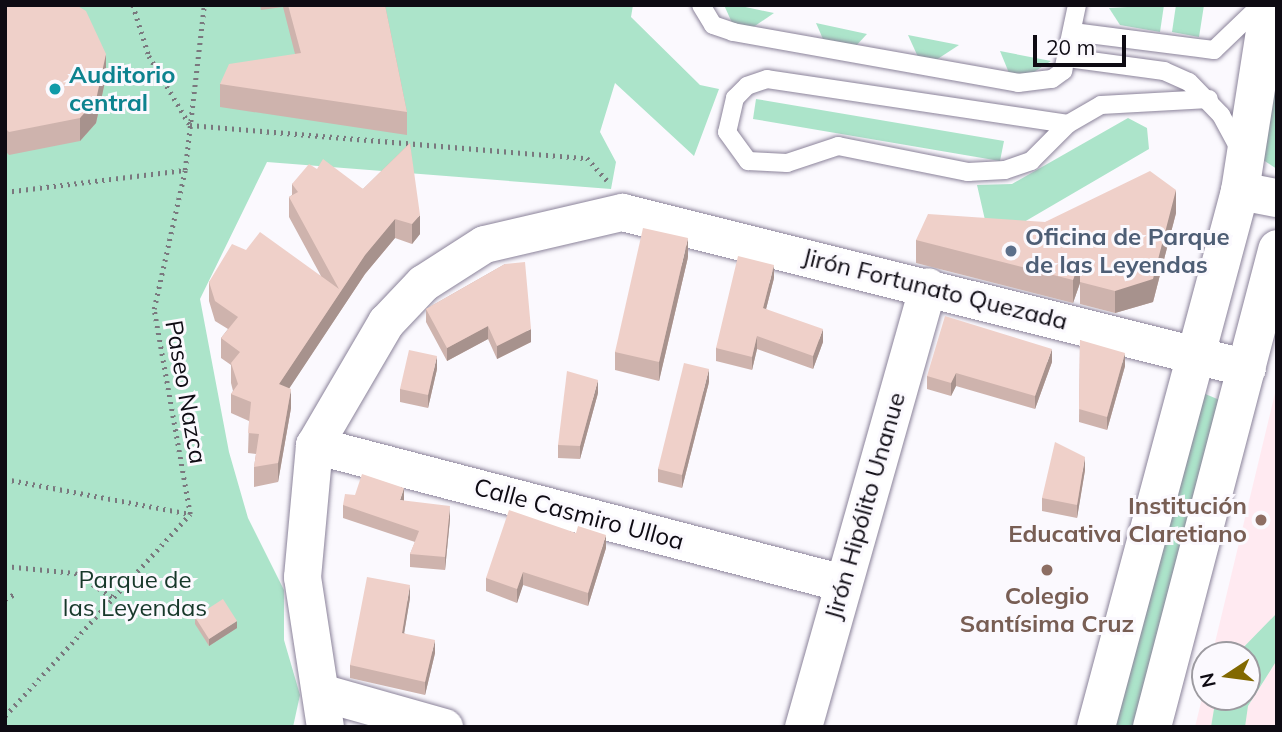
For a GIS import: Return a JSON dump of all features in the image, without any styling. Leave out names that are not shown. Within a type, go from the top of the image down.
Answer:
[{"type":"main road","points":[[1096,727],[1197,356],[1254,184],[1269,5]]},
{"type":"main road","points":[[1153,727],[1277,249]]},
{"type":"street","name":"Jirón Fortunato Quezada","points":[[622,212],[928,286],[1247,368]]},
{"type":"street","points":[[444,727],[325,710],[302,577],[314,444],[386,322],[423,283],[484,244],[622,212]]},
{"type":"street","name":"Jirón Hipólito Unanue","points":[[803,727],[928,286]]},
{"type":"street","name":"Calle Casmiro Ulloa","points":[[314,444],[843,583]]},
{"type":"lane","points":[[701,5],[713,25],[733,32],[1018,83],[1052,79],[1068,58],[1077,5]]},
{"type":"lane","points":[[1073,32],[1214,50],[1261,5]]},
{"type":"lane","points":[[1068,58],[1164,71],[1209,99],[1254,184]]},
{"type":"lane","points":[[1068,124],[767,79],[747,86],[735,98],[727,132],[748,160],[787,163],[838,146],[968,172],[1031,161],[1068,124],[1101,104],[1209,99]]},
{"type":"path","points":[[133,5],[149,56],[190,125],[587,158],[622,212]]},
{"type":"path","name":"Paseo Nazca","points":[[190,514],[154,309],[185,170],[204,5]]},
{"type":"path","points":[[5,192],[185,170]]},
{"type":"path","points":[[5,480],[190,514]]},
{"type":"path","points":[[5,716],[190,514]]},
{"type":"path","points":[[5,566],[75,573],[114,598]]},
{"type":"path","points":[[5,599],[17,593]]},
{"type":"shaded area","name":"Institución Educativa Claretiano","points":[[1277,385],[1277,727],[1195,727],[1199,711],[1261,711],[1261,641],[1215,641]]},
{"type":"green space","name":"Parque de las Leyendas","points":[[5,5],[633,5],[631,17],[700,85],[719,89],[694,156],[615,83],[600,132],[616,162],[611,189],[267,162],[200,299],[229,452],[248,518],[284,590],[284,640],[300,695],[293,727],[5,727]]},
{"type":"green space","points":[[724,5],[774,13],[749,30],[733,25]]},
{"type":"green space","points":[[1164,5],[1160,32],[1120,25],[1109,8]]},
{"type":"green space","points":[[1176,5],[1204,5],[1199,37],[1172,32]]},
{"type":"green space","points":[[1277,5],[1277,169],[1257,156]]},
{"type":"green space","points":[[816,23],[867,34],[854,48],[826,46]]},
{"type":"green space","points":[[908,35],[959,45],[933,62],[918,57]]},
{"type":"green space","points":[[1000,51],[1051,61],[1025,78],[1009,73]]},
{"type":"green space","points":[[756,99],[1004,141],[1000,161],[753,119]]},
{"type":"green space","points":[[1128,118],[1147,128],[1149,149],[1024,222],[985,220],[977,185],[1012,184]]},
{"type":"green space","points":[[1191,388],[1222,401],[1137,727],[1104,727]]},
{"type":"green space","points":[[1277,613],[1277,660],[1261,685],[1261,641],[1250,641]]},
{"type":"green space","points":[[1214,711],[1247,711],[1245,727],[1211,727]]},
{"type":"building","name":"Auditorio central","points":[[5,5],[76,5],[86,11],[106,54],[96,100],[80,118],[9,132],[5,128]]},
{"type":"building","points":[[288,5],[385,5],[407,112],[220,84],[229,64],[301,53]]},
{"type":"building","points":[[410,143],[420,215],[412,224],[395,219],[365,255],[279,384],[291,389],[278,463],[254,467],[259,434],[248,433],[251,402],[231,394],[238,384],[231,363],[240,352],[221,338],[238,317],[215,301],[209,282],[232,244],[246,250],[260,232],[339,289],[289,197],[298,192],[292,184],[309,164],[317,169],[323,159],[363,189]]},
{"type":"building","points":[[1150,171],[1176,190],[1153,279],[1115,291],[1080,282],[1080,260],[1073,280],[916,240],[928,214],[1045,222]]},
{"type":"building","points":[[643,228],[688,238],[659,362],[615,352]]},
{"type":"building","points":[[738,256],[774,265],[763,308],[823,329],[813,356],[757,336],[752,357],[716,348]]},
{"type":"building","points":[[525,262],[531,329],[497,346],[488,326],[447,348],[426,309],[505,264]]},
{"type":"building","points":[[945,316],[1052,349],[1035,396],[956,373],[951,383],[927,376]]},
{"type":"building","points":[[1080,340],[1125,353],[1107,417],[1079,409]]},
{"type":"building","points":[[409,350],[437,356],[428,395],[400,389]]},
{"type":"building","points":[[684,363],[709,369],[682,475],[658,469]]},
{"type":"building","points":[[567,371],[598,380],[580,446],[558,445]]},
{"type":"building","points":[[1055,442],[1085,457],[1077,505],[1042,498]]},
{"type":"building","points":[[362,474],[404,488],[400,500],[450,506],[445,557],[410,554],[419,531],[343,505],[345,494],[355,495]]},
{"type":"building","points":[[509,510],[576,533],[578,526],[606,535],[588,593],[523,572],[517,589],[486,578]]},
{"type":"building","points":[[367,577],[410,585],[402,633],[435,640],[425,682],[350,665]]},
{"type":"building","points":[[223,599],[237,621],[209,639],[195,617]]},
{"type":"place","name":"Auditorio central","points":[[55,89]]},
{"type":"place","name":"Oficina de Parque de las Leyendas","points":[[1011,251]]},
{"type":"place","name":"Institución Educativa Claretiano","points":[[1261,520]]},
{"type":"place","name":"Colegio Santísima Cruz","points":[[1047,570]]}]
